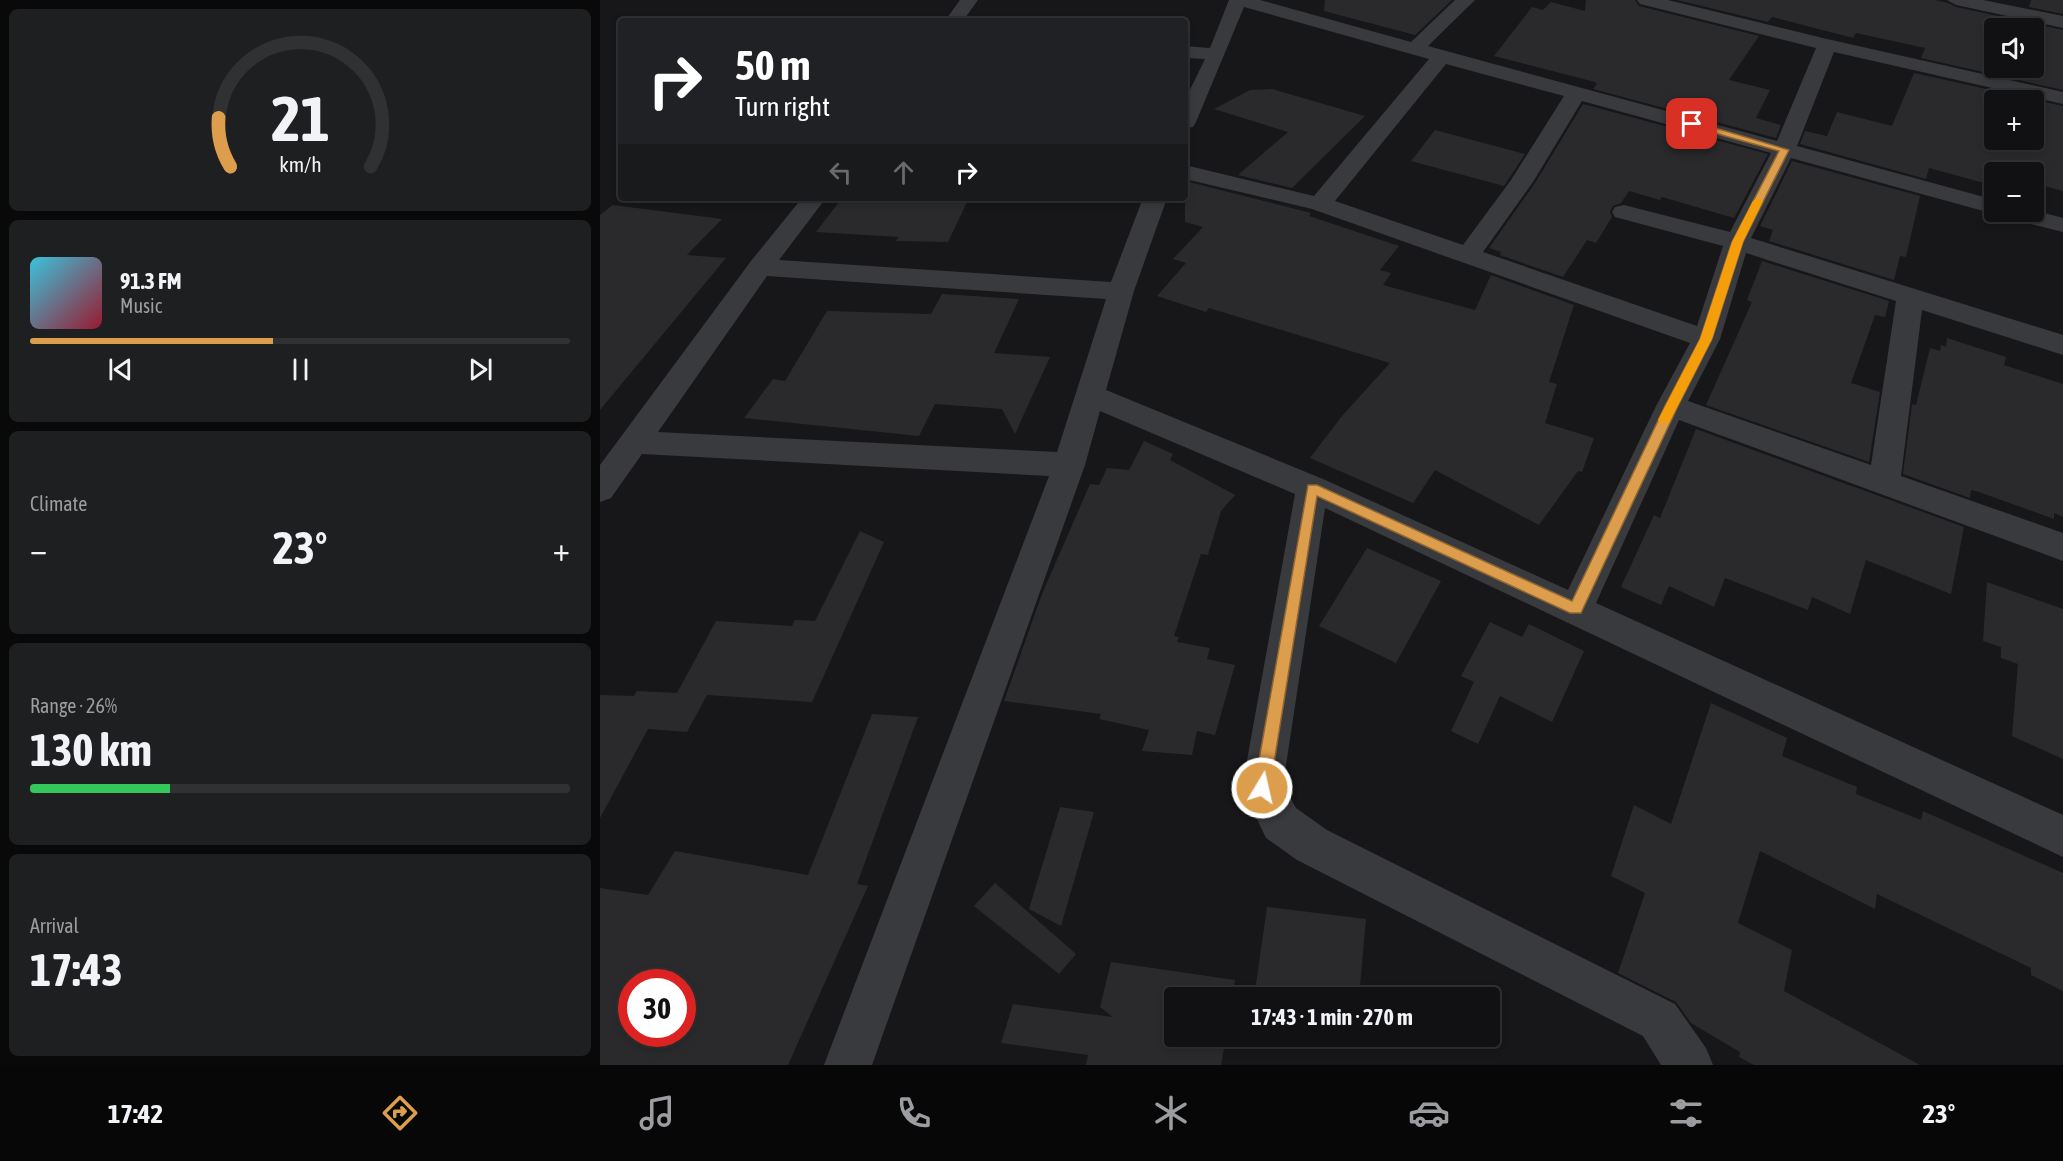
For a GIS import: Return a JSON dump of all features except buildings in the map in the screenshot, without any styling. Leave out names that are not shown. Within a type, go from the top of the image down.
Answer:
[{"type":"street","points":[[956,18],[969,0]]},
{"type":"street","points":[[1188,116],[1239,0],[1440,58],[1577,92],[1984,204]]},
{"type":"street","points":[[1414,49],[1466,0]]},
{"type":"street","points":[[1646,0],[1827,45],[2063,98]]},
{"type":"street","points":[[1956,0],[2063,22]]},
{"type":"street","points":[[1576,609],[1671,406],[1706,339],[1737,242],[1784,150],[1827,45]]},
{"type":"street","points":[[1188,52],[1217,54]]},
{"type":"street","points":[[1320,204],[1440,58]]},
{"type":"street","points":[[1467,257],[1521,182],[1577,92]]},
{"type":"street","points":[[1188,173],[1320,204],[1706,339]]},
{"type":"street","points":[[600,489],[760,267],[812,201]]},
{"type":"street","points":[[848,1065],[1069,465],[1092,396],[1122,291],[1154,201]]},
{"type":"street","points":[[1624,212],[1737,242],[1910,299],[2063,345]]},
{"type":"street","points":[[2044,220],[2063,225]]},
{"type":"street","points":[[760,267],[1122,291]]},
{"type":"street","points":[[1884,482],[1910,299]]},
{"type":"street","points":[[1092,396],[1312,488],[2063,836]]},
{"type":"street","points":[[1671,406],[2063,547]]},
{"type":"street","points":[[635,442],[1069,465]]},
{"type":"street","points":[[1312,488],[1262,788],[1281,823],[1312,845],[1659,1020],[1689,1065]]},
{"type":"slow traffic","points":[[1665,420],[1706,339],[1737,242],[1758,201]]},
{"type":"route","points":[[1262,788],[1312,488],[1576,609],[1671,406],[1706,339],[1737,242],[1784,150],[1692,124]]}]
